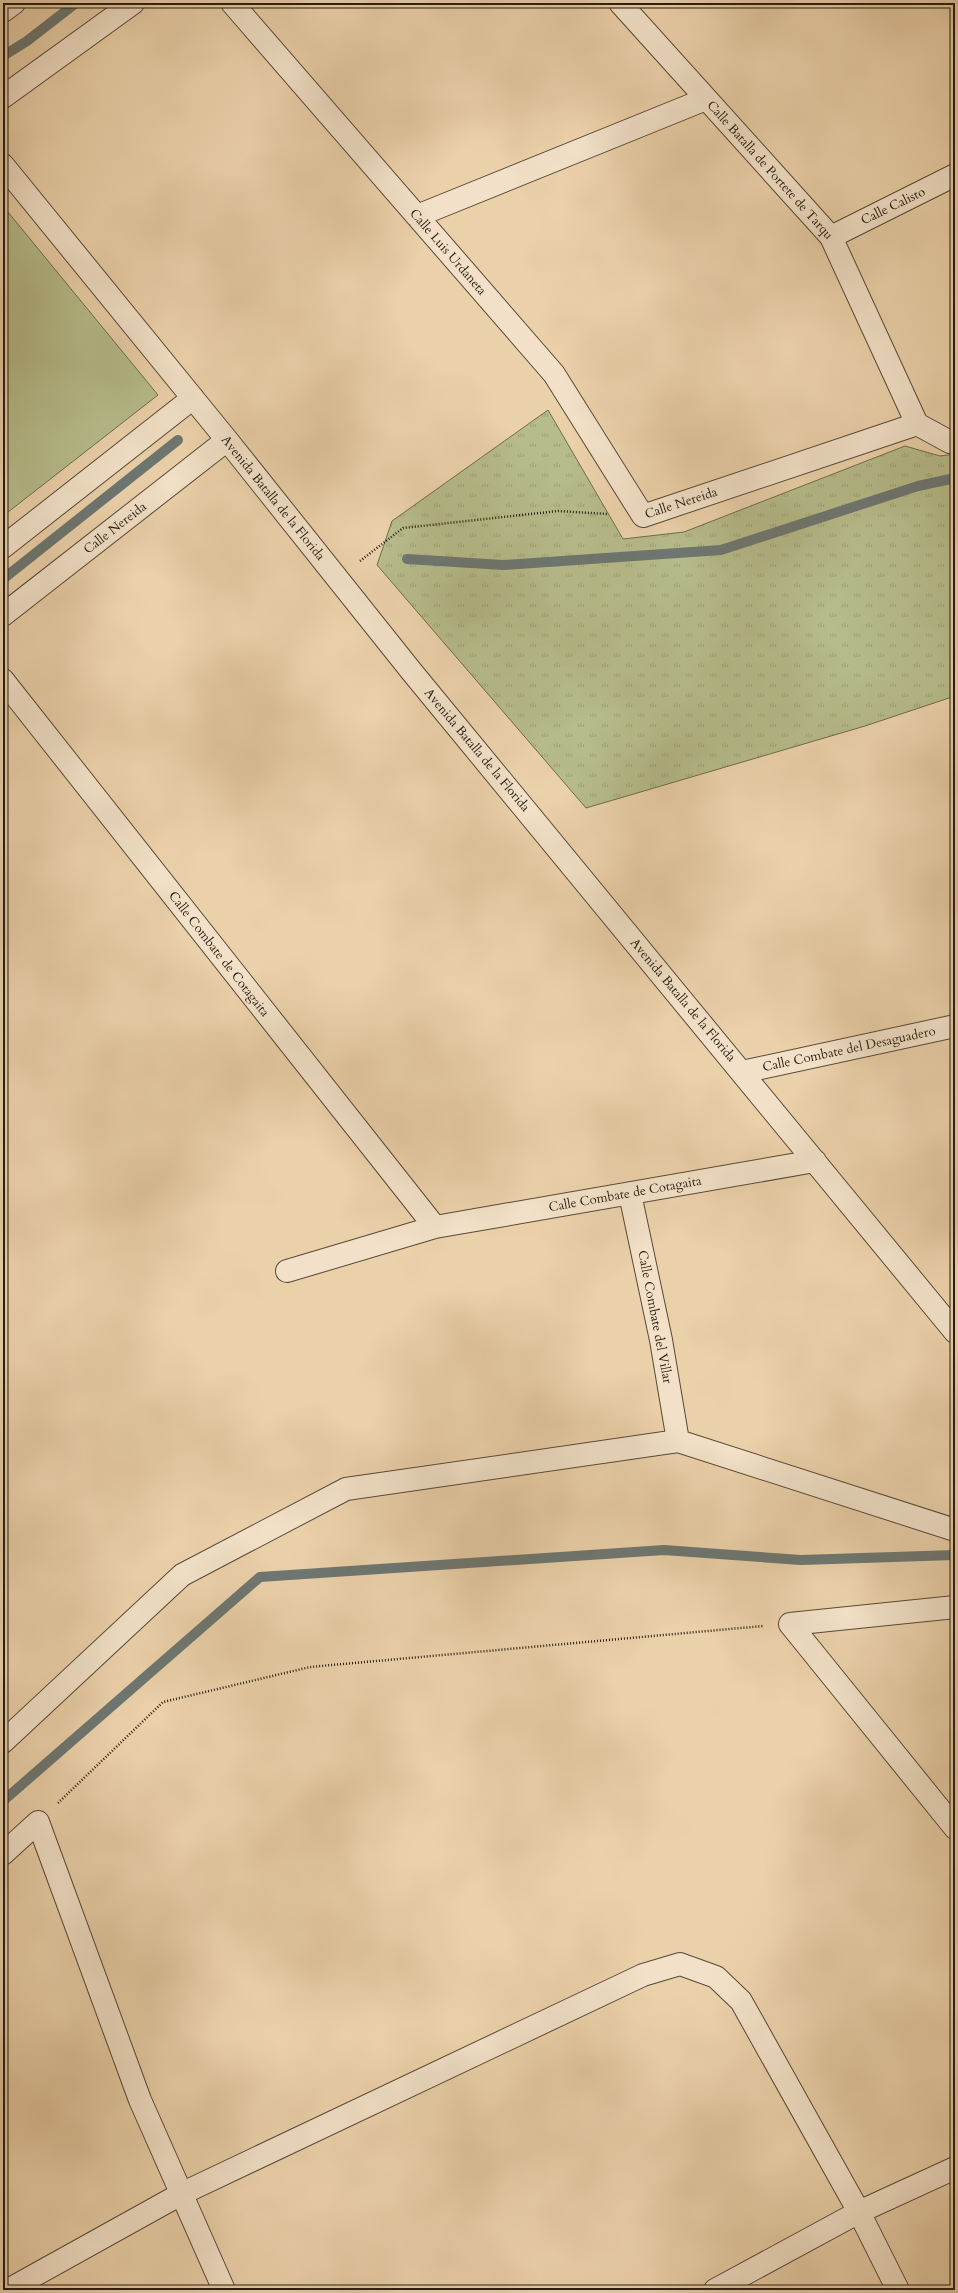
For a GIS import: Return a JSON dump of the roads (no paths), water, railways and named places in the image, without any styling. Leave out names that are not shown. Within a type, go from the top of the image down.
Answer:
[{"type":"street","points":[[3,11],[14,3]]},
{"type":"street","points":[[3,97],[133,3]]},
{"type":"street","name":"Calle Luis Urdaneta","points":[[232,3],[554,374],[643,516]]},
{"type":"street","name":"Calle Batalla de Portete de Tarqu","points":[[620,3],[831,237],[917,424]]},
{"type":"street","points":[[417,216],[706,99]]},
{"type":"street","name":"Avenida Batalla de la Florida","points":[[3,165],[227,440],[412,672],[955,1332]]},
{"type":"street","name":"Calle Calisto","points":[[831,237],[955,176]]},
{"type":"street","points":[[3,547],[193,398]]},
{"type":"street","points":[[917,424],[950,442],[955,440]]},
{"type":"street","name":"Calle Nereida","points":[[643,516],[917,424]]},
{"type":"street","name":"Calle Nereida","points":[[3,616],[227,440]]},
{"type":"street","name":"Calle Combate de Cotagaita","points":[[3,680],[435,1227]]},
{"type":"street","name":"Calle Combate del Desaguadero","points":[[742,1072],[955,1026]]},
{"type":"street","name":"Calle Combate de Cotagaita","points":[[287,1271],[435,1227],[815,1161]]},
{"type":"street","name":"Calle Combate del Villar","points":[[630,1194],[661,1340],[678,1441]]},
{"type":"street","points":[[3,1742],[182,1575],[346,1489],[678,1441],[955,1530]]},
{"type":"street","points":[[955,1607],[790,1624],[955,1828]]},
{"type":"street","points":[[3,1854],[38,1822],[140,2100],[224,2290]]},
{"type":"street","points":[[8,2290],[181,2194],[643,1975],[680,1964],[716,1977],[741,2001],[859,2212],[898,2290]]},
{"type":"street","points":[[714,2290],[859,2212],[955,2168]]},
{"type":"waterway","points":[[3,56],[27,41],[76,3]]},
{"type":"waterway","points":[[3,579],[178,440]]},
{"type":"waterway","points":[[407,559],[503,565],[721,550],[918,486],[955,478]]},
{"type":"waterway","points":[[3,1801],[260,1577],[664,1550],[801,1560],[955,1555]]}]
